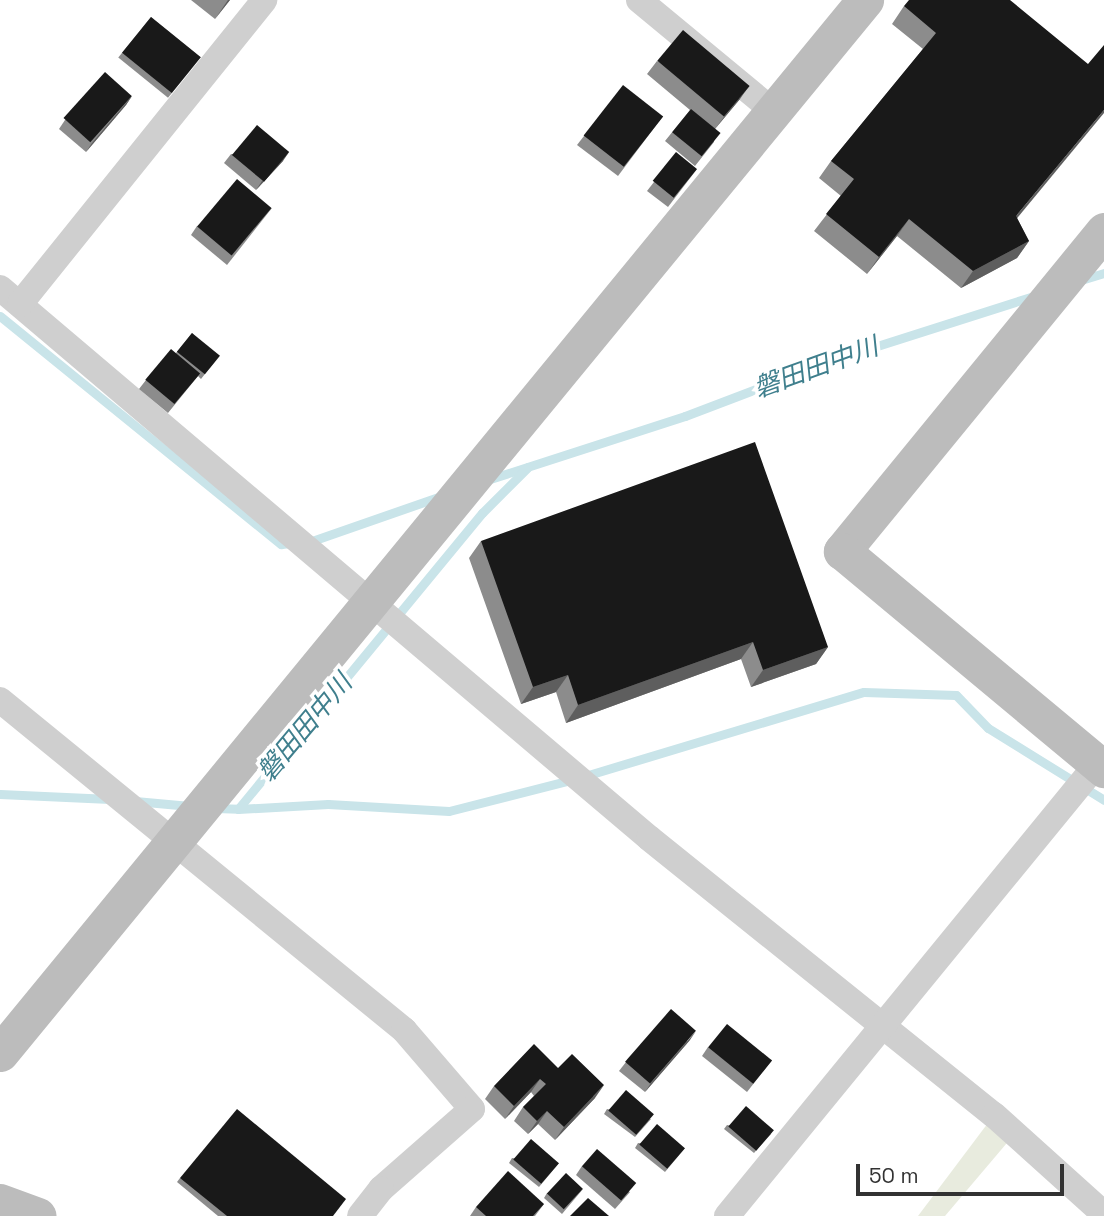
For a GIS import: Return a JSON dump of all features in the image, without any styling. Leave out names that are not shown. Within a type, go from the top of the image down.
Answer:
[{"type":"street","points":[[264,0],[10,296],[649,838],[994,1115],[1104,1214]]},
{"type":"street","points":[[639,0],[773,111]]},
{"type":"street","points":[[0,1053],[373,604],[864,0]]},
{"type":"street","points":[[727,1216],[1100,767],[842,551],[1104,230]]},
{"type":"street","points":[[0,700],[404,1030],[472,1109],[381,1189],[360,1216]]},
{"type":"street","points":[[0,1202],[38,1216]]},
{"type":"shaded area","points":[[994,1115],[1012,1137],[945,1216],[918,1216]]},
{"type":"building","points":[[909,0],[1010,0],[1088,64],[1104,45],[1104,110],[1016,216],[1029,241],[973,271],[909,219],[879,257],[826,214],[854,179],[831,161],[936,33],[904,6]]},
{"type":"building","points":[[151,17],[201,57],[172,93],[122,53]]},
{"type":"building","points":[[683,30],[750,86],[724,117],[657,61]]},
{"type":"building","points":[[105,72],[132,96],[90,142],[64,118]]},
{"type":"building","points":[[623,85],[663,116],[624,167],[584,135]]},
{"type":"building","points":[[691,109],[721,133],[702,156],[672,132]]},
{"type":"building","points":[[257,125],[289,152],[264,182],[232,155]]},
{"type":"building","points":[[676,152],[697,169],[674,198],[653,181]]},
{"type":"building","points":[[237,179],[271,208],[232,255],[197,226]]},
{"type":"building","points":[[192,333],[220,356],[205,374],[177,352]]},
{"type":"building","points":[[171,349],[200,373],[174,404],[145,380]]},
{"type":"building","points":[[755,442],[828,647],[763,670],[753,642],[578,705],[568,675],[533,687],[481,541]]},
{"type":"building","points":[[671,1009],[696,1031],[650,1083],[625,1062]]},
{"type":"building","points":[[727,1024],[772,1061],[753,1084],[708,1047]]},
{"type":"building","points":[[534,1044],[558,1068],[572,1054],[604,1085],[564,1127],[547,1111],[537,1121],[523,1107],[546,1084],[540,1079],[514,1106],[494,1086]]},
{"type":"building","points":[[626,1090],[654,1114],[636,1135],[608,1110]]},
{"type":"building","points":[[746,1106],[774,1130],[756,1151],[728,1126]]},
{"type":"building","points":[[237,1109],[346,1199],[333,1216],[227,1216],[180,1178]]},
{"type":"building","points":[[657,1124],[685,1148],[667,1169],[639,1144]]},
{"type":"building","points":[[531,1139],[559,1163],[541,1184],[513,1159]]},
{"type":"building","points":[[597,1149],[636,1183],[621,1200],[582,1166]]},
{"type":"building","points":[[508,1171],[544,1204],[533,1216],[486,1216],[476,1207]]},
{"type":"building","points":[[566,1173],[583,1189],[564,1209],[547,1193]]},
{"type":"building","points":[[588,1198],[609,1216],[570,1216]]},
{"type":"waterway","name":"磐田田中川","points":[[1081,280],[1104,273]]},
{"type":"waterway","name":"磐田田中川","points":[[487,480],[685,416],[830,361],[1034,296]]},
{"type":"waterway","name":"磐田田中川","points":[[0,316],[281,544],[291,543]]},
{"type":"waterway","name":"磐田田中川","points":[[215,808],[238,809],[482,513],[528,467]]},
{"type":"waterway","name":"磐田田中川","points":[[309,542],[441,496]]},
{"type":"waterway","points":[[585,776],[864,692],[956,695],[988,728],[1104,800]]},
{"type":"waterway","points":[[238,809],[328,804],[449,811],[571,780]]},
{"type":"waterway","name":"磐田田中川","points":[[0,794],[110,799]]},
{"type":"waterway","name":"磐田田中川","points":[[135,801],[190,806]]}]
